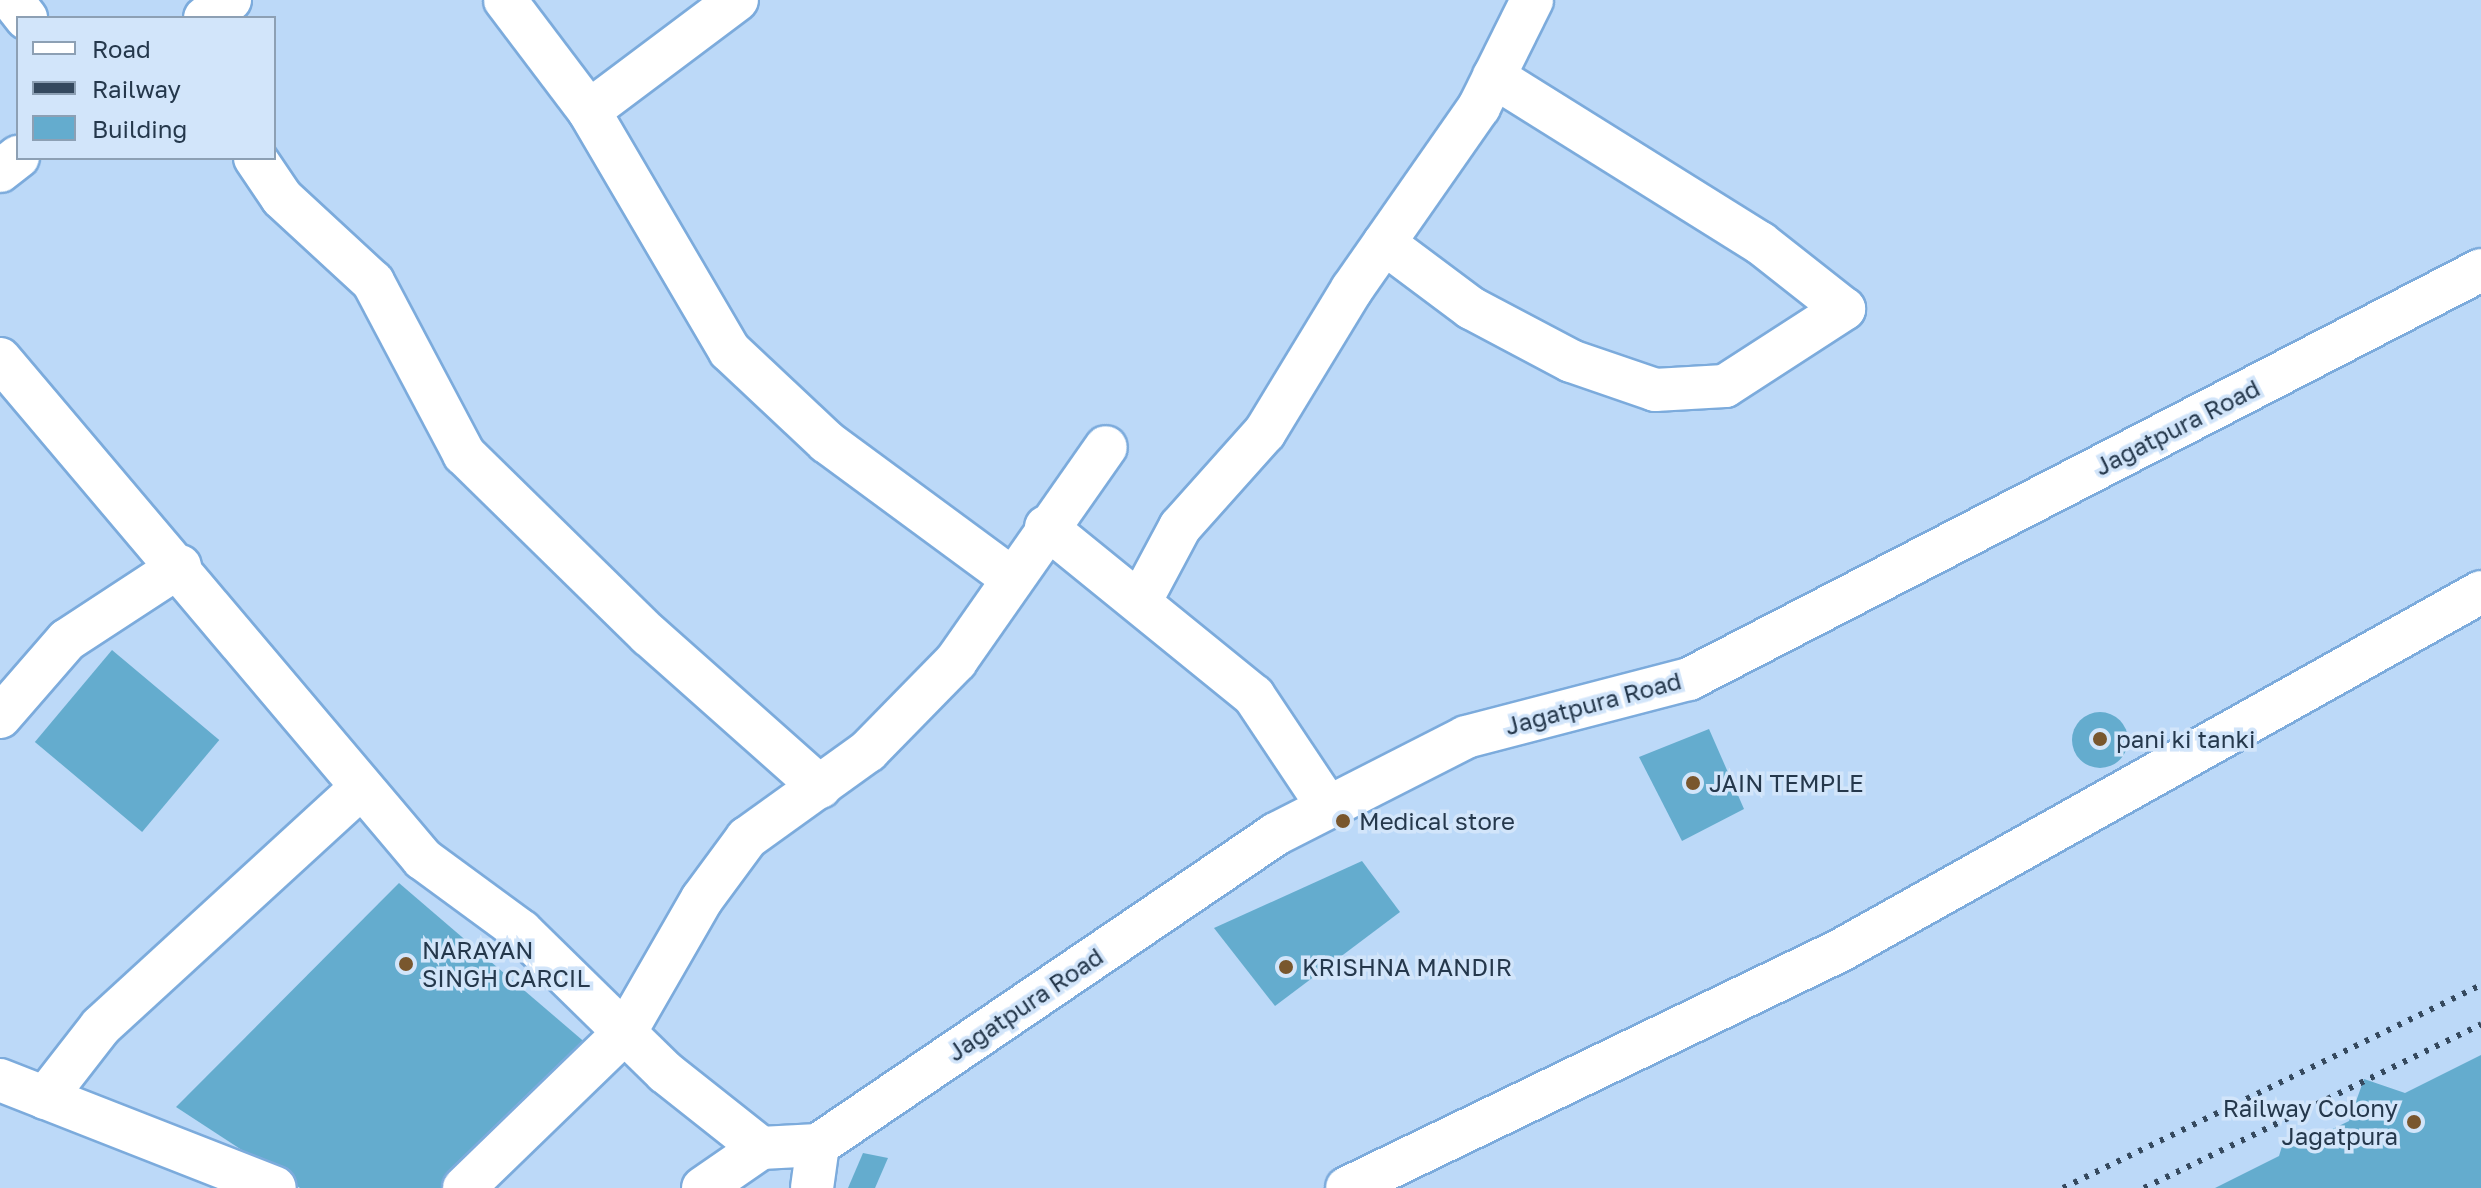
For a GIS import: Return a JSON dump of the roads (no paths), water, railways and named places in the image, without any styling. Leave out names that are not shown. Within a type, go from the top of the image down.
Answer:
[{"type":"street","points":[[12,0],[24,16]]},
{"type":"street","points":[[208,16],[230,0]]},
{"type":"street","points":[[505,0],[589,111],[730,351],[827,442],[1010,577]]},
{"type":"street","points":[[589,111],[737,0]]},
{"type":"street","points":[[1141,600],[1180,527],[1265,432],[1384,243],[1494,77],[1532,0]]},
{"type":"street","points":[[1384,243],[1471,308],[1571,361],[1655,390],[1725,386],[1844,309],[1760,243],[1494,77]]},
{"type":"street","points":[[0,171],[16,159]]},
{"type":"street","points":[[256,160],[282,198],[373,282],[464,454],[649,635],[820,787]]},
{"type":"street","name":"Jagatpura Road","points":[[818,1145],[1276,834],[1466,737],[1689,679],[2481,270]]},
{"type":"street","points":[[0,359],[180,566],[423,859],[521,931],[626,1031],[761,1148]]},
{"type":"street","points":[[464,1188],[626,1031],[702,899],[747,838],[868,751],[956,661],[1010,577],[1106,447]]},
{"type":"street","points":[[1046,527],[1141,600],[1254,696],[1328,807]]},
{"type":"street","points":[[0,717],[67,640],[180,566]]},
{"type":"street","points":[[1347,1188],[1841,950],[2481,592]]},
{"type":"street","points":[[45,1098],[101,1026],[361,788]]},
{"type":"street","points":[[0,1080],[203,1172],[275,1188]]},
{"type":"street","points":[[703,1188],[761,1148],[818,1145],[812,1188]]},
{"type":"railway","points":[[2063,1188],[2481,985]]},
{"type":"railway","points":[[2144,1188],[2481,1024]]},
{"type":"place","name":"pani ki tanki","points":[[2100,739]]},
{"type":"place","name":"JAIN TEMPLE","points":[[1693,783]]},
{"type":"place","name":"Medical store","points":[[1343,821]]},
{"type":"place","name":"NARAYAN SINGH CARCIL","points":[[406,964]]},
{"type":"place","name":"KRISHNA MANDIR","points":[[1286,967]]},
{"type":"place","name":"Railway Colony Jagatpura","points":[[2414,1122]]}]
